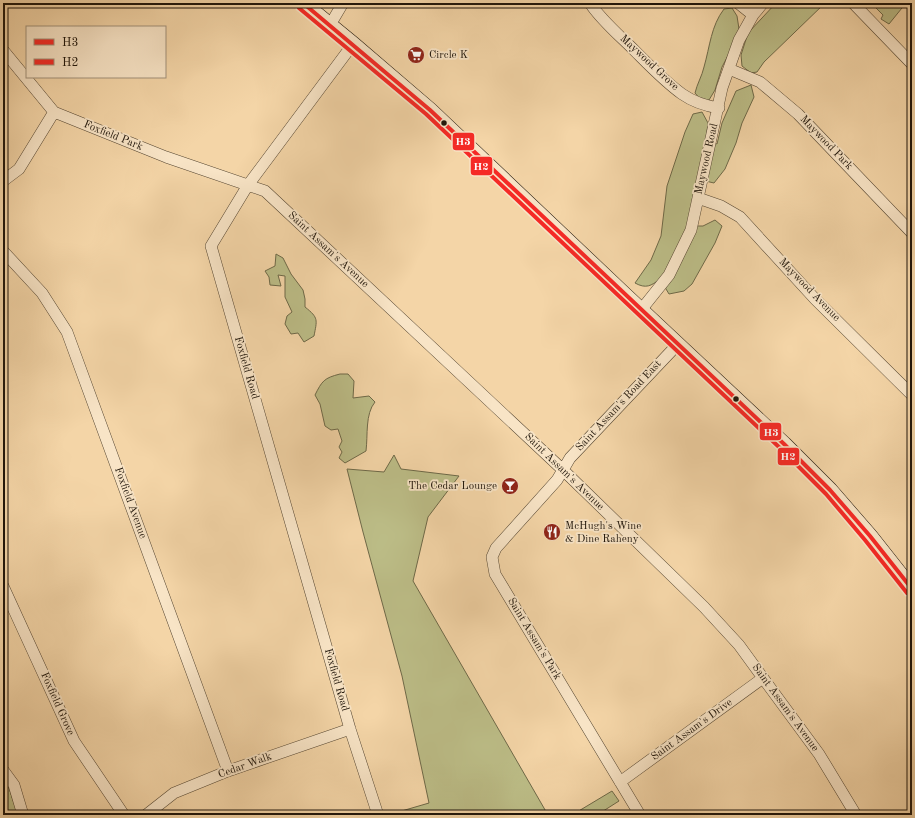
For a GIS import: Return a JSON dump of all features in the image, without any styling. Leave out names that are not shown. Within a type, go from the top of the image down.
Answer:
[{"type":"main road","points":[[302,3],[353,44],[430,110],[784,444],[830,490],[870,536],[912,589]]},
{"type":"street","points":[[330,25],[343,3]]},
{"type":"street","name":"Maywood Grove","points":[[590,3],[619,35],[682,94],[698,102],[718,108]]},
{"type":"street","points":[[738,3],[753,14]]},
{"type":"street","name":"Maywood Road","points":[[641,310],[669,275],[691,230],[722,88],[739,40],[753,14],[763,3]]},
{"type":"street","points":[[853,3],[912,64]]},
{"type":"street","name":"Foxfield Road","points":[[353,44],[248,185],[211,246],[350,728],[378,815]]},
{"type":"street","name":"Foxfield Park","points":[[3,50],[54,112],[166,157],[248,185]]},
{"type":"street","name":"Maywood Park","points":[[729,69],[760,82],[798,114],[912,233]]},
{"type":"street","points":[[3,181],[19,169],[54,112]]},
{"type":"street","name":"Saint Assam's Avenue","points":[[248,185],[265,191],[563,470],[704,607],[739,645],[819,754],[856,815]]},
{"type":"street","name":"Maywood Avenue","points":[[698,198],[721,206],[740,217],[815,298],[912,395]]},
{"type":"street","name":"Foxfield Avenue","points":[[3,251],[42,293],[67,332],[228,771]]},
{"type":"street","name":"Saint Assam's Road East","points":[[563,470],[570,458],[678,344]]},
{"type":"street","name":"Saint Assam's Park","points":[[563,470],[557,480],[496,548],[492,557],[493,566],[495,574],[640,815]]},
{"type":"street","name":"Foxfield Grove","points":[[3,586],[74,740],[124,815]]},
{"type":"street","name":"Saint Assam's Drive","points":[[620,782],[763,678]]},
{"type":"street","name":"Cedar Walk","points":[[146,815],[174,793],[228,771],[350,728]]},
{"type":"street","points":[[3,770],[14,784],[23,815]]},
{"type":"green space","points":[[776,3],[825,3],[764,62],[757,72],[751,73],[742,66],[741,55],[748,33]]},
{"type":"green space","points":[[871,3],[906,3],[889,24],[881,19],[883,15]]},
{"type":"green space","points":[[732,8],[737,16],[739,29],[734,44],[722,67],[715,90],[709,100],[702,101],[695,93],[703,70],[711,36],[716,22],[724,9]]},
{"type":"green space","points":[[751,85],[754,97],[742,123],[736,143],[725,169],[714,183],[697,179],[697,226],[703,226],[715,220],[722,226],[715,243],[692,284],[684,291],[669,294],[660,279],[648,286],[642,286],[635,283],[651,260],[661,236],[667,186],[685,132],[693,114],[702,112],[708,123],[706,140],[717,144],[722,123],[736,91]]},
{"type":"green space","points":[[276,254],[283,258],[291,274],[303,290],[305,307],[313,314],[316,320],[314,336],[304,342],[298,333],[291,334],[285,324],[287,316],[292,312],[285,297],[285,276],[278,275],[281,286],[270,285],[269,277],[265,271],[275,266]]},
{"type":"green space","points":[[340,374],[348,374],[354,381],[353,398],[369,396],[375,402],[368,419],[366,451],[345,463],[339,458],[342,452],[339,447],[342,441],[338,429],[331,430],[325,426],[320,404],[315,395],[324,381],[330,377]]},
{"type":"green space","points":[[394,455],[401,469],[459,476],[428,517],[413,581],[548,815],[388,815],[429,803],[402,676],[347,469],[384,472]]},
{"type":"green space","points":[[3,780],[8,785],[18,815],[3,815]]},
{"type":"green space","points":[[612,791],[619,801],[597,815],[572,815]]},
{"type":"transit line","name":"H3","points":[[303,3],[430,110],[784,444],[830,490],[870,536],[912,589]]},
{"type":"transit line","name":"H2","points":[[299,8],[426,114],[780,448],[826,494],[907,593]]},
{"type":"place","name":"Circle K","points":[[416,55]]},
{"type":"place","name":"The Cedar Lounge","points":[[510,486]]},
{"type":"place","name":"McHugh's Wine & Dine Raheny","points":[[552,532]]}]
